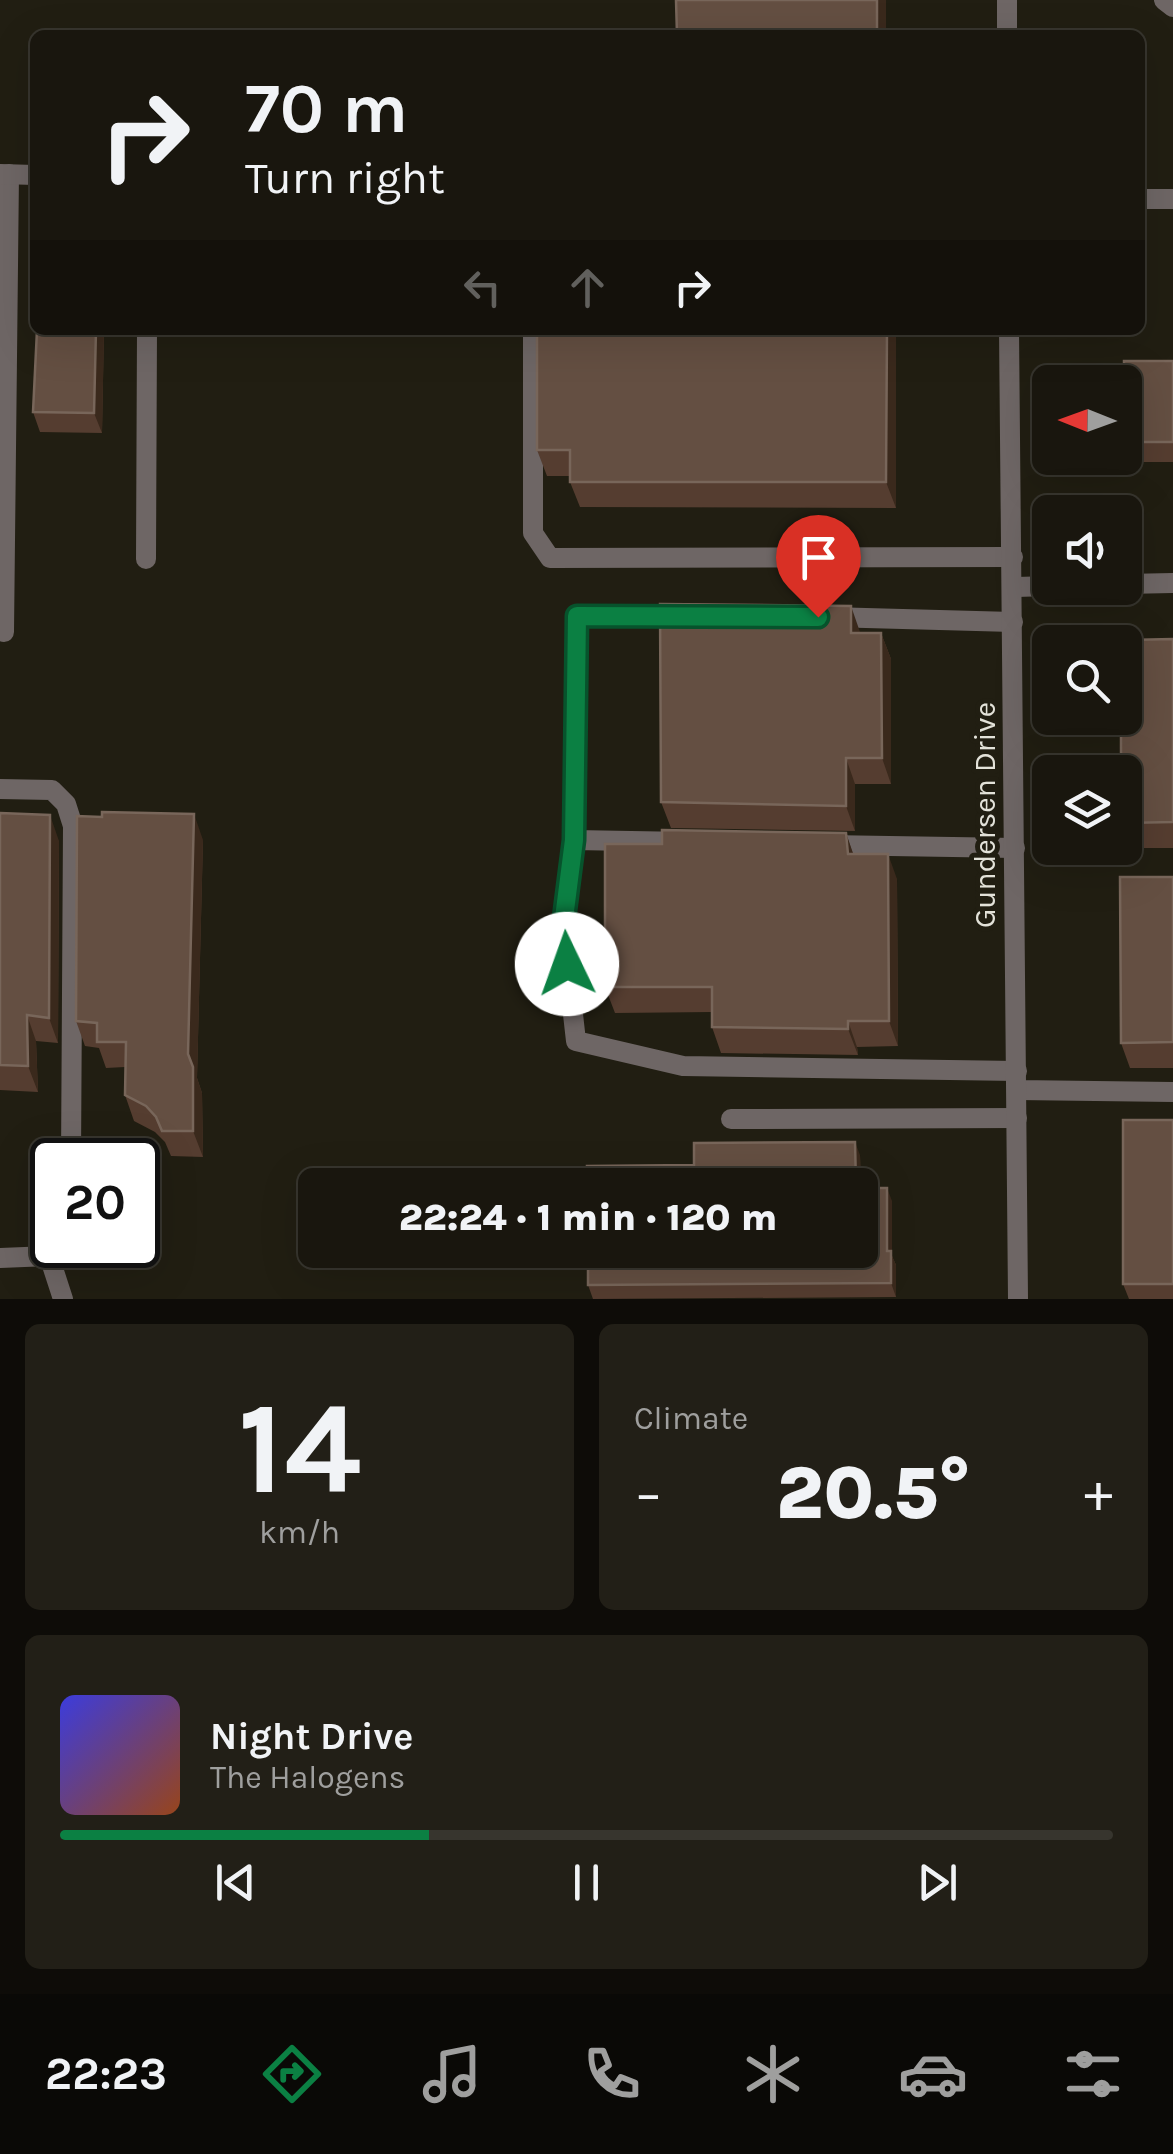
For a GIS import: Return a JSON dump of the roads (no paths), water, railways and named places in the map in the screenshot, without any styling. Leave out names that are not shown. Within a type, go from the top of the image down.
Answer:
[{"type":"street","points":[[1007,0],[1007,30]]},
{"type":"street","points":[[1164,0],[1173,6]]},
{"type":"street","points":[[4,632],[4,174],[30,175]]},
{"type":"street","points":[[1145,198],[1173,199]]},
{"type":"street","points":[[146,559],[147,335]]},
{"type":"street","points":[[532,335],[533,533],[550,558],[1014,557]]},
{"type":"street","name":"Gundersen Drive","points":[[1009,335],[1018,1299]]},
{"type":"street","points":[[1142,584],[1173,583]]},
{"type":"street","points":[[1014,587],[1032,586]]},
{"type":"street","points":[[707,616],[577,616],[574,840],[563,926],[576,1041],[683,1066],[1173,1092]]},
{"type":"street","points":[[799,617],[1014,622]]},
{"type":"street","points":[[0,789],[52,790],[66,804],[73,826],[72,1138]]},
{"type":"street","points":[[574,840],[706,842]]},
{"type":"street","points":[[800,844],[1016,848]]},
{"type":"street","points":[[732,1119],[1017,1118]]},
{"type":"street","points":[[0,1258],[30,1254]]},
{"type":"street","points":[[55,1268],[62,1299]]}]
